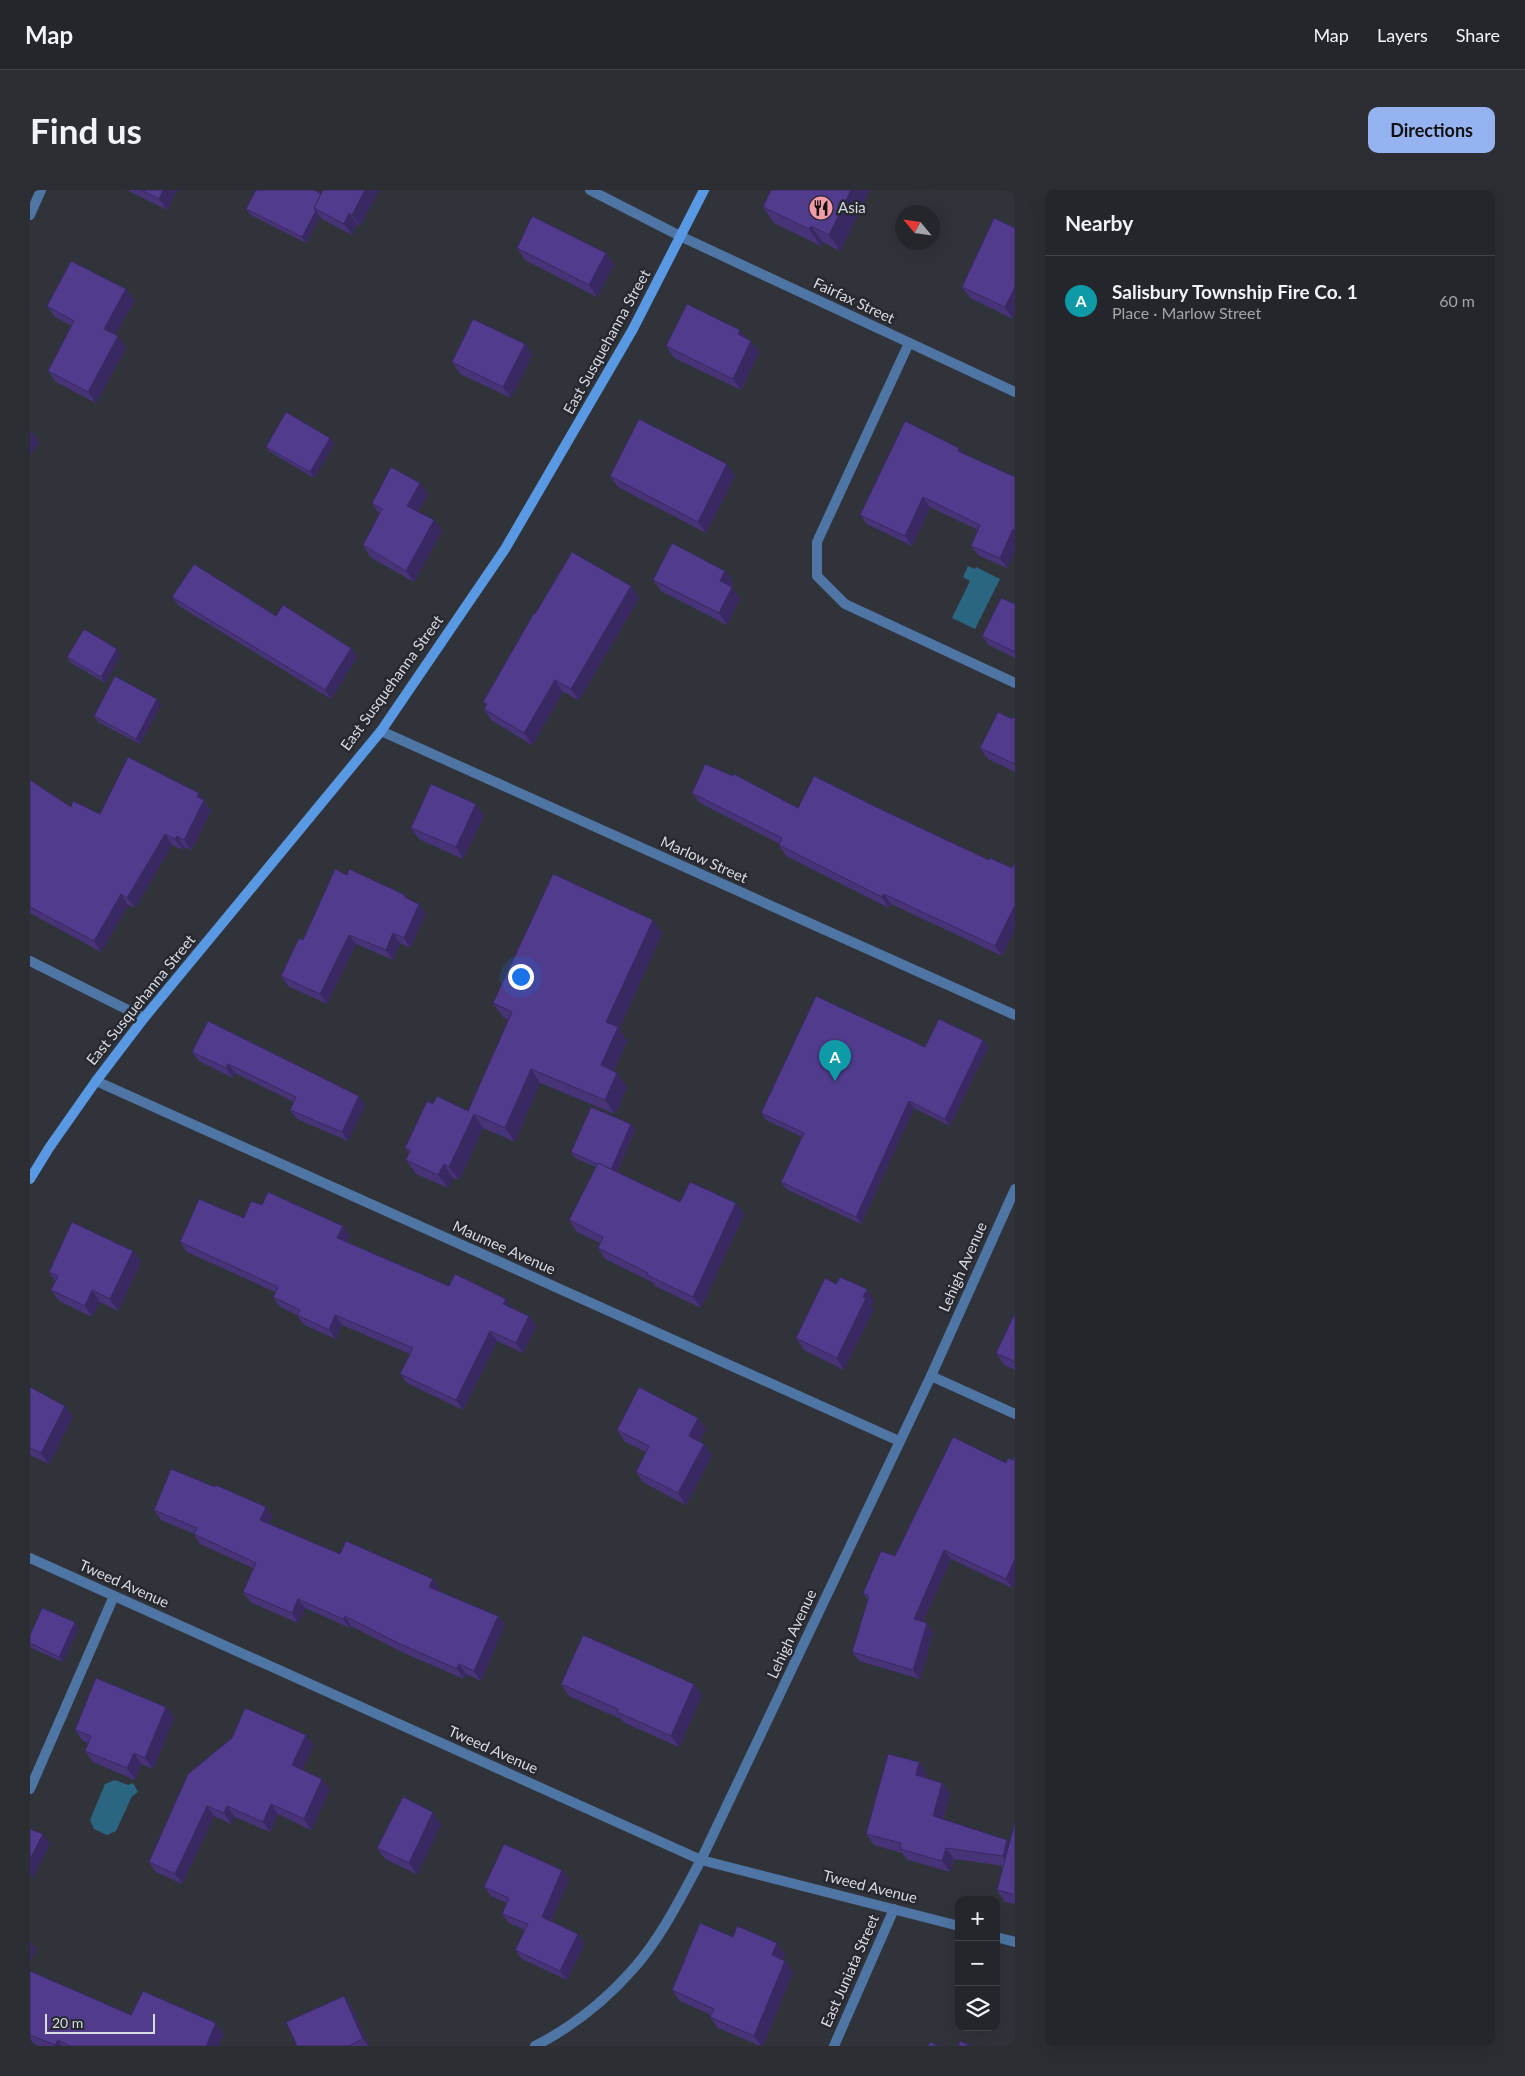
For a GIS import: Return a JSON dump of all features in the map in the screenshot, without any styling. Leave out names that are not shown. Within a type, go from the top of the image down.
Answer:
[{"type":"main road","name":"East Susquehanna Street","points":[[30,1179],[49,1148],[96,1081],[144,1018],[381,731],[505,548],[633,329],[682,237],[704,190]]},
{"type":"street","points":[[30,215],[41,190]]},
{"type":"street","name":"Fairfax Street","points":[[590,190],[682,237],[1015,392]]},
{"type":"street","points":[[909,343],[817,542],[817,576],[845,604],[1015,682]]},
{"type":"street","name":"Marlow Street","points":[[381,731],[1015,1016]]},
{"type":"street","points":[[30,961],[144,1018]]},
{"type":"street","name":"Maumee Avenue","points":[[96,1081],[899,1441]]},
{"type":"street","name":"Lehigh Avenue","points":[[535,2046],[552,2037],[592,2009],[634,1968],[665,1924],[701,1860],[931,1376],[1015,1189]]},
{"type":"street","points":[[931,1376],[1015,1414]]},
{"type":"street","name":"Tweed Avenue","points":[[30,1558],[701,1860],[955,1925]]},
{"type":"street","points":[[30,1789],[114,1596]]},
{"type":"street","name":"East Juniata Street","points":[[834,2046],[894,1908]]},
{"type":"street","points":[[1000,1938],[1015,1942]]},
{"type":"water","points":[[968,566],[975,569],[976,567],[1000,579],[975,629],[952,618],[970,581],[963,577]]},
{"type":"water","points":[[115,1780],[128,1785],[133,1783],[138,1792],[132,1796],[116,1831],[107,1835],[94,1829],[90,1820],[105,1784]]},
{"type":"building","points":[[141,190],[163,190],[159,199]]},
{"type":"building","points":[[256,190],[314,190],[321,194],[314,208],[316,211],[302,237],[246,209]]},
{"type":"building","points":[[323,190],[365,190],[352,215],[349,213],[344,224],[314,208]]},
{"type":"building","points":[[771,190],[851,190],[829,235],[811,226],[809,229],[763,207]]},
{"type":"building","points":[[532,216],[606,253],[589,285],[517,248]]},
{"type":"building","points":[[994,218],[1015,228],[1015,287],[1005,307],[962,287]]},
{"type":"building","points":[[71,261],[126,289],[104,329],[118,336],[88,392],[48,371],[74,321],[47,306]]},
{"type":"building","points":[[687,304],[740,330],[738,334],[751,341],[733,379],[666,346]]},
{"type":"building","points":[[473,319],[525,344],[503,387],[452,362]]},
{"type":"building","points":[[286,412],[330,438],[310,472],[266,447]]},
{"type":"building","points":[[639,419],[727,464],[698,522],[610,476]]},
{"type":"building","points":[[905,421],[959,448],[958,451],[1015,477],[1015,530],[1013,529],[1000,558],[971,546],[980,525],[923,497],[905,536],[860,515]]},
{"type":"building","points":[[391,467],[420,483],[407,506],[434,520],[406,571],[363,545],[382,509],[372,503]]},
{"type":"building","points":[[672,543],[725,571],[720,581],[732,587],[719,613],[653,580]]},
{"type":"building","points":[[572,552],[631,586],[571,689],[555,680],[524,733],[484,709],[487,704],[483,702],[534,613]]},
{"type":"building","points":[[194,564],[276,616],[283,605],[351,648],[325,690],[172,597]]},
{"type":"building","points":[[1001,598],[1015,604],[1015,652],[982,636]]},
{"type":"building","points":[[84,629],[117,649],[101,677],[67,657]]},
{"type":"building","points":[[115,676],[157,699],[136,739],[94,716]]},
{"type":"building","points":[[998,712],[1012,719],[1015,718],[1015,764],[980,748]]},
{"type":"building","points":[[128,757],[199,793],[197,797],[204,800],[184,840],[177,836],[175,839],[165,834],[127,898],[121,894],[94,941],[30,907],[30,780],[71,807],[73,801],[100,814]]},
{"type":"building","points":[[705,764],[733,776],[734,774],[798,808],[814,776],[989,860],[990,858],[1012,868],[1015,862],[1015,905],[995,946],[884,894],[882,897],[779,845],[782,838],[692,793]]},
{"type":"building","points":[[431,784],[476,804],[456,847],[411,828]]},
{"type":"building","points":[[335,869],[347,875],[349,869],[405,895],[404,897],[419,904],[404,938],[393,933],[386,950],[349,935],[320,994],[281,976],[299,938],[303,940]]},
{"type":"building","points":[[553,874],[653,920],[606,1022],[618,1027],[601,1065],[617,1073],[605,1100],[531,1069],[505,1128],[474,1114],[449,1167],[444,1164],[438,1175],[406,1160],[410,1150],[405,1148],[427,1101],[433,1104],[437,1096],[468,1111],[512,1012],[493,1003]]},
{"type":"building","points":[[816,996],[925,1047],[939,1019],[983,1040],[945,1119],[909,1101],[856,1217],[781,1182],[804,1133],[761,1113]]},
{"type":"building","points":[[208,1021],[359,1096],[342,1132],[290,1110],[296,1097],[228,1064],[226,1068],[192,1052]]},
{"type":"building","points":[[591,1107],[631,1124],[611,1169],[571,1152]]},
{"type":"building","points":[[598,1163],[680,1202],[690,1182],[736,1203],[693,1297],[647,1275],[648,1273],[598,1248],[603,1237],[569,1220]]},
{"type":"building","points":[[268,1192],[343,1226],[337,1238],[449,1286],[455,1274],[506,1299],[503,1304],[529,1316],[516,1343],[490,1331],[456,1400],[400,1374],[413,1348],[335,1315],[329,1330],[297,1315],[300,1310],[273,1297],[278,1287],[180,1242],[199,1199],[244,1218],[251,1201],[262,1205]]},
{"type":"building","points":[[72,1222],[133,1251],[110,1299],[92,1290],[85,1306],[51,1290],[58,1276],[49,1272]]},
{"type":"building","points":[[840,1277],[867,1289],[863,1297],[866,1298],[837,1358],[796,1338],[825,1278],[836,1284]]},
{"type":"building","points":[[1015,1313],[1015,1362],[996,1353]]},
{"type":"building","points":[[30,1387],[65,1406],[41,1453],[30,1448]]},
{"type":"building","points":[[639,1387],[698,1418],[689,1436],[704,1444],[678,1493],[636,1472],[649,1446],[617,1430]]},
{"type":"building","points":[[953,1437],[1006,1463],[1008,1458],[1013,1460],[1015,1455],[1015,1559],[1006,1579],[944,1550],[914,1619],[927,1623],[913,1670],[852,1652],[869,1596],[863,1593],[881,1551],[895,1556]]},
{"type":"building","points":[[171,1469],[215,1487],[216,1485],[266,1507],[260,1520],[340,1554],[346,1541],[433,1579],[429,1587],[498,1616],[474,1671],[459,1664],[457,1669],[398,1643],[345,1616],[343,1619],[298,1599],[292,1613],[243,1592],[256,1563],[194,1534],[197,1528],[154,1510]]},
{"type":"building","points":[[42,1608],[75,1622],[59,1657],[30,1643],[30,1635]]},
{"type":"building","points":[[583,1635],[694,1684],[671,1736],[617,1712],[618,1709],[561,1684]]},
{"type":"building","points":[[96,1678],[166,1707],[145,1758],[134,1753],[127,1768],[85,1751],[91,1736],[75,1730]]},
{"type":"building","points":[[245,1708],[306,1735],[292,1765],[322,1779],[304,1819],[271,1804],[263,1822],[227,1806],[224,1813],[207,1806],[175,1874],[149,1862],[188,1774],[232,1738]]},
{"type":"building","points":[[888,1754],[919,1762],[916,1775],[942,1783],[933,1816],[1007,1840],[1003,1856],[946,1848],[942,1861],[900,1849],[901,1843],[866,1834]]},
{"type":"building","points":[[403,1797],[433,1812],[409,1863],[377,1848]]},
{"type":"building","points":[[1015,1822],[1015,1895],[997,1890]]},
{"type":"building","points":[[30,1829],[43,1834],[30,1859]]},
{"type":"building","points":[[504,1844],[562,1870],[542,1917],[578,1934],[560,1971],[515,1950],[528,1924],[502,1914],[509,1898],[484,1887]]},
{"type":"building","points":[[700,1923],[733,1937],[737,1926],[777,1943],[772,1955],[785,1961],[754,2036],[710,2017],[714,2009],[672,1990]]},
{"type":"building","points":[[30,1971],[131,2015],[143,1991],[216,2023],[206,2046],[71,2046],[58,2040],[55,2045],[30,2035]]},
{"type":"building","points":[[344,1996],[363,2039],[348,2046],[297,2046],[286,2022]]},
{"type":"building","points":[[960,2041],[971,2046],[958,2046]]},
{"type":"building","points":[[930,2042],[939,2046],[928,2046]]},
{"type":"place","name":"Asia","points":[[821,208]]},
{"type":"place","name":"Salisbury Township Fire Co. 1","points":[[835,1081]]}]
